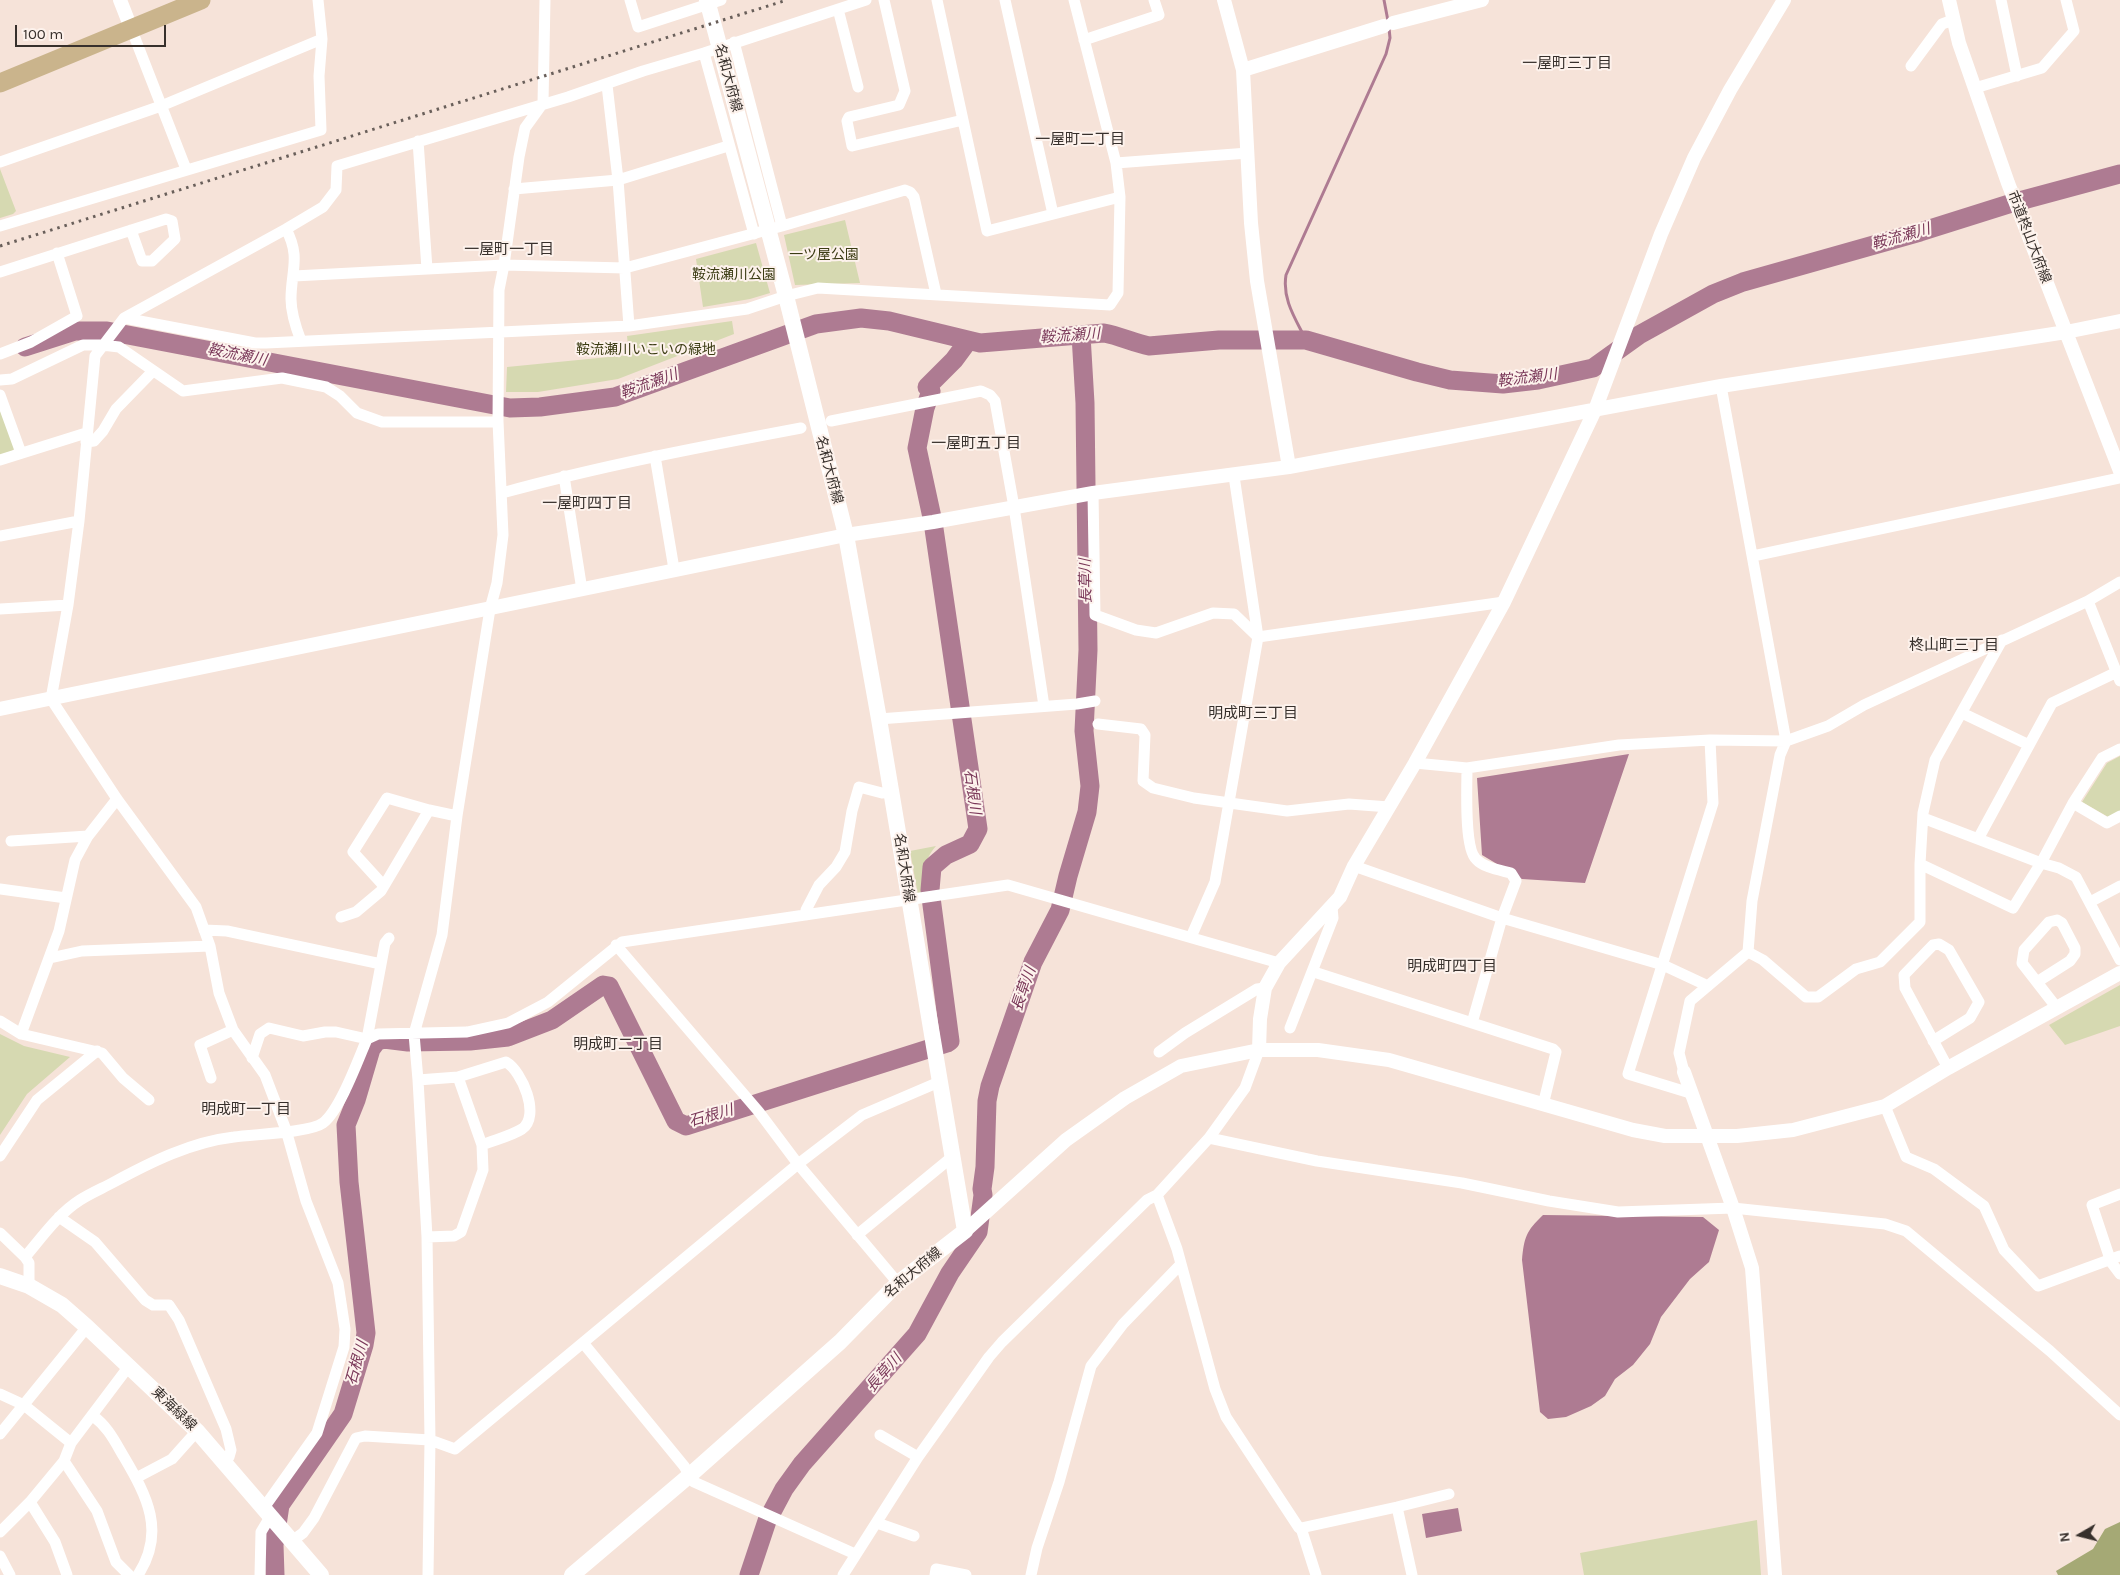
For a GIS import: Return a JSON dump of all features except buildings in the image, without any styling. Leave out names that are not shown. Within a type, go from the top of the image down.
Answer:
[{"type":"main road","points":[[0,83],[201,0]]},
{"type":"main road","name":"名和大府線","points":[[572,1575],[690,1475],[840,1342],[898,1283],[968,1227],[952,1157],[879,719],[846,535],[801,355],[707,0]]},
{"type":"main road","name":"東海緑線","points":[[0,1276],[29,1286],[62,1305],[87,1326],[197,1431],[322,1575]]},
{"type":"street","points":[[120,0],[186,169]]},
{"type":"street","points":[[0,226],[321,130],[319,76],[322,39],[318,0]]},
{"type":"street","points":[[428,1575],[430,1440],[427,1237],[415,1039],[442,934],[457,816],[490,609],[497,584],[503,535],[498,421],[499,290],[525,128],[543,103],[545,0]]},
{"type":"street","points":[[630,0],[638,27],[690,4],[721,0]]},
{"type":"street","points":[[260,1575],[261,1532],[268,1514],[317,1433],[344,1347],[344,1329],[338,1284],[306,1201],[286,1130],[265,1075],[233,1030],[219,993],[210,946],[196,907],[117,799],[50,699],[68,605],[79,521],[95,356],[122,319],[286,229],[322,207],[336,190],[337,166],[607,84],[866,0]]},
{"type":"street","points":[[884,0],[905,91],[899,104],[849,117],[847,121],[852,146],[963,120]]},
{"type":"street","points":[[937,0],[987,231],[1120,197]]},
{"type":"street","points":[[1005,0],[1053,214]]},
{"type":"street","points":[[122,319],[255,343],[629,326],[747,309],[818,288],[1110,305],[1118,293],[1120,197],[1116,163],[1074,0]]},
{"type":"street","points":[[1084,40],[1158,14],[1154,0]]},
{"type":"street","points":[[1224,0],[1243,70],[1251,223],[1263,317],[1289,467]]},
{"type":"street","points":[[1243,70],[1389,25],[1482,0]]},
{"type":"street","points":[[843,1575],[918,1457],[1002,1342],[1147,1200],[1157,1195],[1209,1138],[1245,1088],[1259,1050],[1260,1019],[1265,988],[1279,963],[1340,897],[1354,866],[1415,763],[1504,602],[1595,410],[1661,234],[1694,158],[1730,90],[1784,0]]},
{"type":"street","name":"市道柊山大府線","points":[[1949,0],[1959,42],[2008,183],[2120,471]]},
{"type":"street","points":[[2001,0],[2017,76]]},
{"type":"street","points":[[1975,88],[2042,68],[2074,31],[2066,0]]},
{"type":"street","points":[[838,9],[858,87]]},
{"type":"street","points":[[1911,66],[1942,24],[1954,20]]},
{"type":"street","points":[[0,162],[161,106],[322,39]]},
{"type":"street","points":[[734,42],[782,226]]},
{"type":"street","points":[[704,53],[728,146],[754,234]]},
{"type":"street","points":[[607,84],[618,180],[629,326]]},
{"type":"street","points":[[418,141],[427,269]]},
{"type":"street","points":[[514,189],[618,180],[728,146]]},
{"type":"street","points":[[1116,163],[1248,153]]},
{"type":"street","points":[[294,276],[504,265],[625,268],[754,234],[905,190],[914,197],[936,294]]},
{"type":"street","points":[[286,229],[291,239],[295,262],[291,301],[301,341]]},
{"type":"street","points":[[0,272],[131,230]]},
{"type":"street","points":[[0,354],[31,342],[77,316],[57,253]]},
{"type":"street","points":[[0,709],[846,535],[916,525],[1086,495],[1289,467],[1722,386],[2066,332],[2120,321]]},
{"type":"street","points":[[0,380],[12,379],[83,346],[102,344],[120,347],[183,391],[282,378],[326,387],[340,396],[357,413],[382,422],[498,421]]},
{"type":"street","points":[[0,460],[21,453],[86,438],[94,441],[121,403],[153,371]]},
{"type":"street","points":[[1722,386],[1786,742],[1780,755],[1752,901],[1748,952],[1690,1001],[1680,1052],[1690,1093],[1708,1137],[1752,1268],[1775,1575]]},
{"type":"street","points":[[832,421],[981,392],[990,395],[995,401],[1014,507],[1044,706]]},
{"type":"street","points":[[0,395],[21,453]]},
{"type":"street","points":[[502,493],[564,476],[655,456],[801,428]]},
{"type":"street","points":[[655,456],[674,569]]},
{"type":"street","points":[[564,476],[582,590]]},
{"type":"street","points":[[1191,937],[1216,882],[1228,802],[1258,637],[1234,476]]},
{"type":"street","points":[[1753,556],[2120,478]]},
{"type":"street","points":[[1086,495],[1095,615],[1136,630],[1156,634],[1213,613],[1234,614],[1258,637]]},
{"type":"street","points":[[0,536],[79,521]]},
{"type":"street","points":[[1415,763],[1467,768],[1619,745],[1710,740],[1786,742],[1828,726],[1864,705],[2088,601],[2120,582]]},
{"type":"street","points":[[1978,839],[2052,703],[2118,676],[2088,601]]},
{"type":"street","points":[[1258,637],[1504,602]]},
{"type":"street","points":[[0,609],[68,605]]},
{"type":"street","points":[[1748,952],[1763,960],[1806,997],[1818,996],[1856,969],[1880,962],[1920,922],[1920,864],[1923,818],[1936,760],[2002,640]]},
{"type":"street","points":[[879,719],[1078,704],[1095,700]]},
{"type":"street","points":[[1962,713],[2029,745]]},
{"type":"street","points":[[1098,724],[1141,729],[1145,735],[1142,781],[1153,788],[1194,798],[1287,810],[1350,804],[1388,806]]},
{"type":"street","points":[[1690,1093],[1628,1074],[1713,802],[1710,740]]},
{"type":"street","points":[[1920,864],[2013,908],[2041,863],[2073,803],[2102,758],[2120,749]]},
{"type":"street","points":[[1467,768],[1468,826],[1471,851],[1475,859],[1487,866],[1511,872],[1516,881],[1502,918],[1472,1023]]},
{"type":"street","points":[[806,915],[806,910],[819,885],[836,867],[845,852],[852,811],[859,787],[882,794],[891,792]]},
{"type":"street","points":[[384,886],[353,852],[387,798],[457,816]]},
{"type":"street","points":[[21,1034],[38,984],[50,958],[75,860],[88,836],[117,799]]},
{"type":"street","points":[[2073,803],[2107,823],[2120,816]]},
{"type":"street","points":[[341,917],[356,912],[384,886],[429,810]]},
{"type":"street","points":[[1923,818],[2041,863],[2059,868],[2076,877],[2120,960]]},
{"type":"street","points":[[11,841],[88,836]]},
{"type":"street","points":[[1354,866],[1502,918],[1663,965],[1708,986]]},
{"type":"street","points":[[252,1058],[260,1034],[269,1028],[304,1036],[336,1032],[367,1040],[378,1034],[415,1039],[467,1032],[508,1023],[548,1002],[616,944],[622,942],[1008,885],[1279,963]]},
{"type":"street","points":[[2090,902],[2120,886]]},
{"type":"street","points":[[0,889],[66,898]]},
{"type":"street","points":[[1290,1028],[1314,972],[1333,918],[1332,907]]},
{"type":"street","points":[[2037,982],[2070,961],[2075,954],[2075,948],[2062,922],[2057,920],[2048,922],[2024,950],[2022,963],[2057,1008]]},
{"type":"street","points":[[204,930],[227,931],[381,964]]},
{"type":"street","points":[[25,1257],[59,1217],[80,1200],[163,1158],[201,1144],[231,1137],[308,1128],[322,1123],[331,1114],[351,1077],[367,1040],[385,943],[389,938]]},
{"type":"street","points":[[616,944],[759,1112],[798,1164],[898,1283]]},
{"type":"street","points":[[1933,1041],[1970,1018],[1978,1002],[1949,950],[1939,944],[1933,945],[1904,975],[1903,981],[1933,1041],[1948,1068]]},
{"type":"street","points":[[50,958],[82,951],[210,946]]},
{"type":"street","points":[[1314,972],[1553,1049],[1556,1052],[1543,1105]]},
{"type":"street","points":[[968,1227],[1066,1140],[1125,1098],[1181,1066],[1259,1050],[1303,1049],[1364,1055],[1389,1060],[1633,1130],[1665,1136],[1737,1136],[1793,1130],[1885,1106],[1948,1068],[2120,973]]},
{"type":"street","points":[[1159,1052],[1185,1033],[1257,989],[1265,988]]},
{"type":"street","points":[[0,1022],[21,1034],[102,1053],[123,1078],[149,1100]]},
{"type":"street","points":[[211,1078],[200,1045],[233,1030]]},
{"type":"street","points":[[0,1156],[37,1100],[97,1051]]},
{"type":"street","points":[[418,1080],[458,1078],[506,1062],[513,1066],[529,1095],[529,1119],[523,1128],[482,1144]]},
{"type":"street","points":[[427,1237],[454,1236],[461,1232],[483,1170],[482,1144],[458,1078]]},
{"type":"street","points":[[290,1538],[303,1533],[314,1518],[356,1438],[365,1436],[430,1440],[455,1449],[584,1344],[798,1164],[862,1115],[939,1082]]},
{"type":"street","points":[[1885,1106],[1906,1157],[1934,1169],[1984,1206],[2004,1250],[2038,1286],[2115,1258]]},
{"type":"street","points":[[1209,1138],[1317,1161],[1462,1183],[1549,1202],[1618,1212],[1732,1208],[1885,1224],[1906,1231],[2050,1351],[2120,1415]]},
{"type":"street","points":[[857,1235],[952,1157]]},
{"type":"street","points":[[2120,1194],[2092,1205],[2120,1274]]},
{"type":"street","points":[[1157,1195],[1181,1264],[1215,1389],[1226,1417],[1299,1528],[1449,1494]]},
{"type":"street","points":[[59,1217],[95,1242],[145,1300],[153,1305],[169,1305],[179,1320],[226,1429],[232,1450],[229,1457],[223,1462]]},
{"type":"street","points":[[0,1233],[25,1257],[29,1264],[29,1286]]},
{"type":"street","points":[[1031,1575],[1037,1548],[1057,1490],[1091,1366],[1123,1324],[1181,1264]]},
{"type":"street","points":[[0,1434],[87,1326]]},
{"type":"street","points":[[584,1344],[694,1482],[855,1554]]},
{"type":"street","points":[[0,1532],[30,1502],[64,1461],[71,1442],[129,1366]]},
{"type":"street","points":[[0,1394],[24,1405],[71,1442]]},
{"type":"street","points":[[92,1415],[105,1425],[136,1478],[149,1505],[152,1520],[152,1539],[142,1569],[138,1575]]},
{"type":"street","points":[[136,1478],[172,1459],[197,1431]]},
{"type":"street","points":[[880,1435],[918,1457]]},
{"type":"street","points":[[64,1461],[97,1511],[116,1562],[129,1575]]},
{"type":"street","points":[[30,1502],[55,1542],[66,1575]]},
{"type":"street","points":[[1396,1507],[1412,1575]]},
{"type":"street","points":[[877,1522],[914,1536]]},
{"type":"street","points":[[1302,1528],[1316,1575]]},
{"type":"street","points":[[0,1556],[10,1575]]},
{"type":"street","points":[[935,1575],[936,1569],[966,1575]]},
{"type":"green space","points":[[0,169],[16,211],[13,214],[0,218]]},
{"type":"green space","name":"一ツ屋公園","points":[[845,220],[860,283],[795,285],[784,235]]},
{"type":"green space","name":"鞍流瀬川公園","points":[[756,243],[770,293],[750,299],[703,307],[696,259]]},
{"type":"green space","name":"鞍流瀬川いこいの緑地","points":[[732,321],[734,334],[618,379],[538,392],[506,392],[507,367],[629,355],[627,336]]},
{"type":"green space","points":[[0,407],[15,448],[0,455]]},
{"type":"green space","points":[[2120,756],[2120,812],[2110,818],[2082,802],[2107,763]]},
{"type":"green space","points":[[936,846],[926,862],[924,880],[926,893],[918,895],[910,851]]},
{"type":"green space","points":[[2120,985],[2120,1026],[2065,1045],[2049,1025]]},
{"type":"green space","points":[[0,1034],[24,1046],[70,1057],[27,1094],[0,1135]]},
{"type":"green space","points":[[1757,1520],[1761,1575],[1584,1575],[1580,1553]]},
{"type":"green space","points":[[2120,1522],[2120,1575],[2058,1575],[2056,1571],[2093,1549],[2105,1529]]},
{"type":"shaded area","points":[[1629,754],[1585,883],[1522,879],[1482,855],[1477,778]]},
{"type":"shaded area","points":[[1543,1215],[1703,1217],[1719,1230],[1709,1262],[1690,1279],[1661,1317],[1650,1344],[1633,1365],[1615,1379],[1605,1396],[1591,1406],[1566,1417],[1548,1419],[1540,1412],[1522,1260],[1527,1235]]},
{"type":"shaded area","points":[[1458,1508],[1462,1531],[1426,1538],[1422,1514]]},
{"type":"waterway","points":[[1384,0],[1388,21]]},
{"type":"waterway","points":[[1306,340],[1288,300],[1285,284],[1286,275],[1386,54],[1390,38],[1389,28]]},
{"type":"waterway","name":"鞍流瀬川","points":[[25,347],[75,331],[107,331],[510,408],[540,407],[615,397],[816,324],[861,318],[889,321],[980,343],[1104,333],[1149,346],[1219,340],[1306,340],[1450,380],[1503,384],[1538,380],[1593,368],[1639,335],[1713,294],[1743,282],[1920,232],[2012,203],[2120,174]]},
{"type":"waterway","name":"長草川","points":[[749,1575],[767,1521],[784,1489],[802,1464],[917,1334],[950,1273],[978,1232],[983,1195],[987,1101],[990,1086],[1033,962],[1060,910],[1087,812],[1090,786],[1084,731],[1088,650],[1085,403],[1081,335]]},
{"type":"waterway","name":"石根川","points":[[275,1575],[274,1545],[280,1505],[343,1414],[364,1345],[366,1333],[349,1182],[346,1125],[356,1100],[371,1049],[377,1041],[384,1039],[408,1042],[470,1041],[508,1037],[552,1020],[603,985],[609,986],[676,1121],[686,1126],[950,1041],[930,890],[932,867],[946,855],[970,844],[978,829],[933,522],[917,448],[925,408],[931,391],[927,387],[954,360],[968,341]]},
{"type":"railway","points":[[0,246],[787,0]]},
{"type":"district","name":"一屋町三丁目","points":[[1567,64]]},
{"type":"district","name":"一屋町二丁目","points":[[1080,140]]},
{"type":"district","name":"一屋町一丁目","points":[[509,250]]},
{"type":"district","name":"一屋町五丁目","points":[[976,444]]},
{"type":"district","name":"一屋町四丁目","points":[[587,504]]},
{"type":"district","name":"柊山町三丁目","points":[[1954,646]]},
{"type":"district","name":"明成町三丁目","points":[[1253,714]]},
{"type":"district","name":"明成町四丁目","points":[[1452,967]]},
{"type":"district","name":"明成町二丁目","points":[[618,1045]]},
{"type":"district","name":"明成町一丁目","points":[[246,1110]]}]
